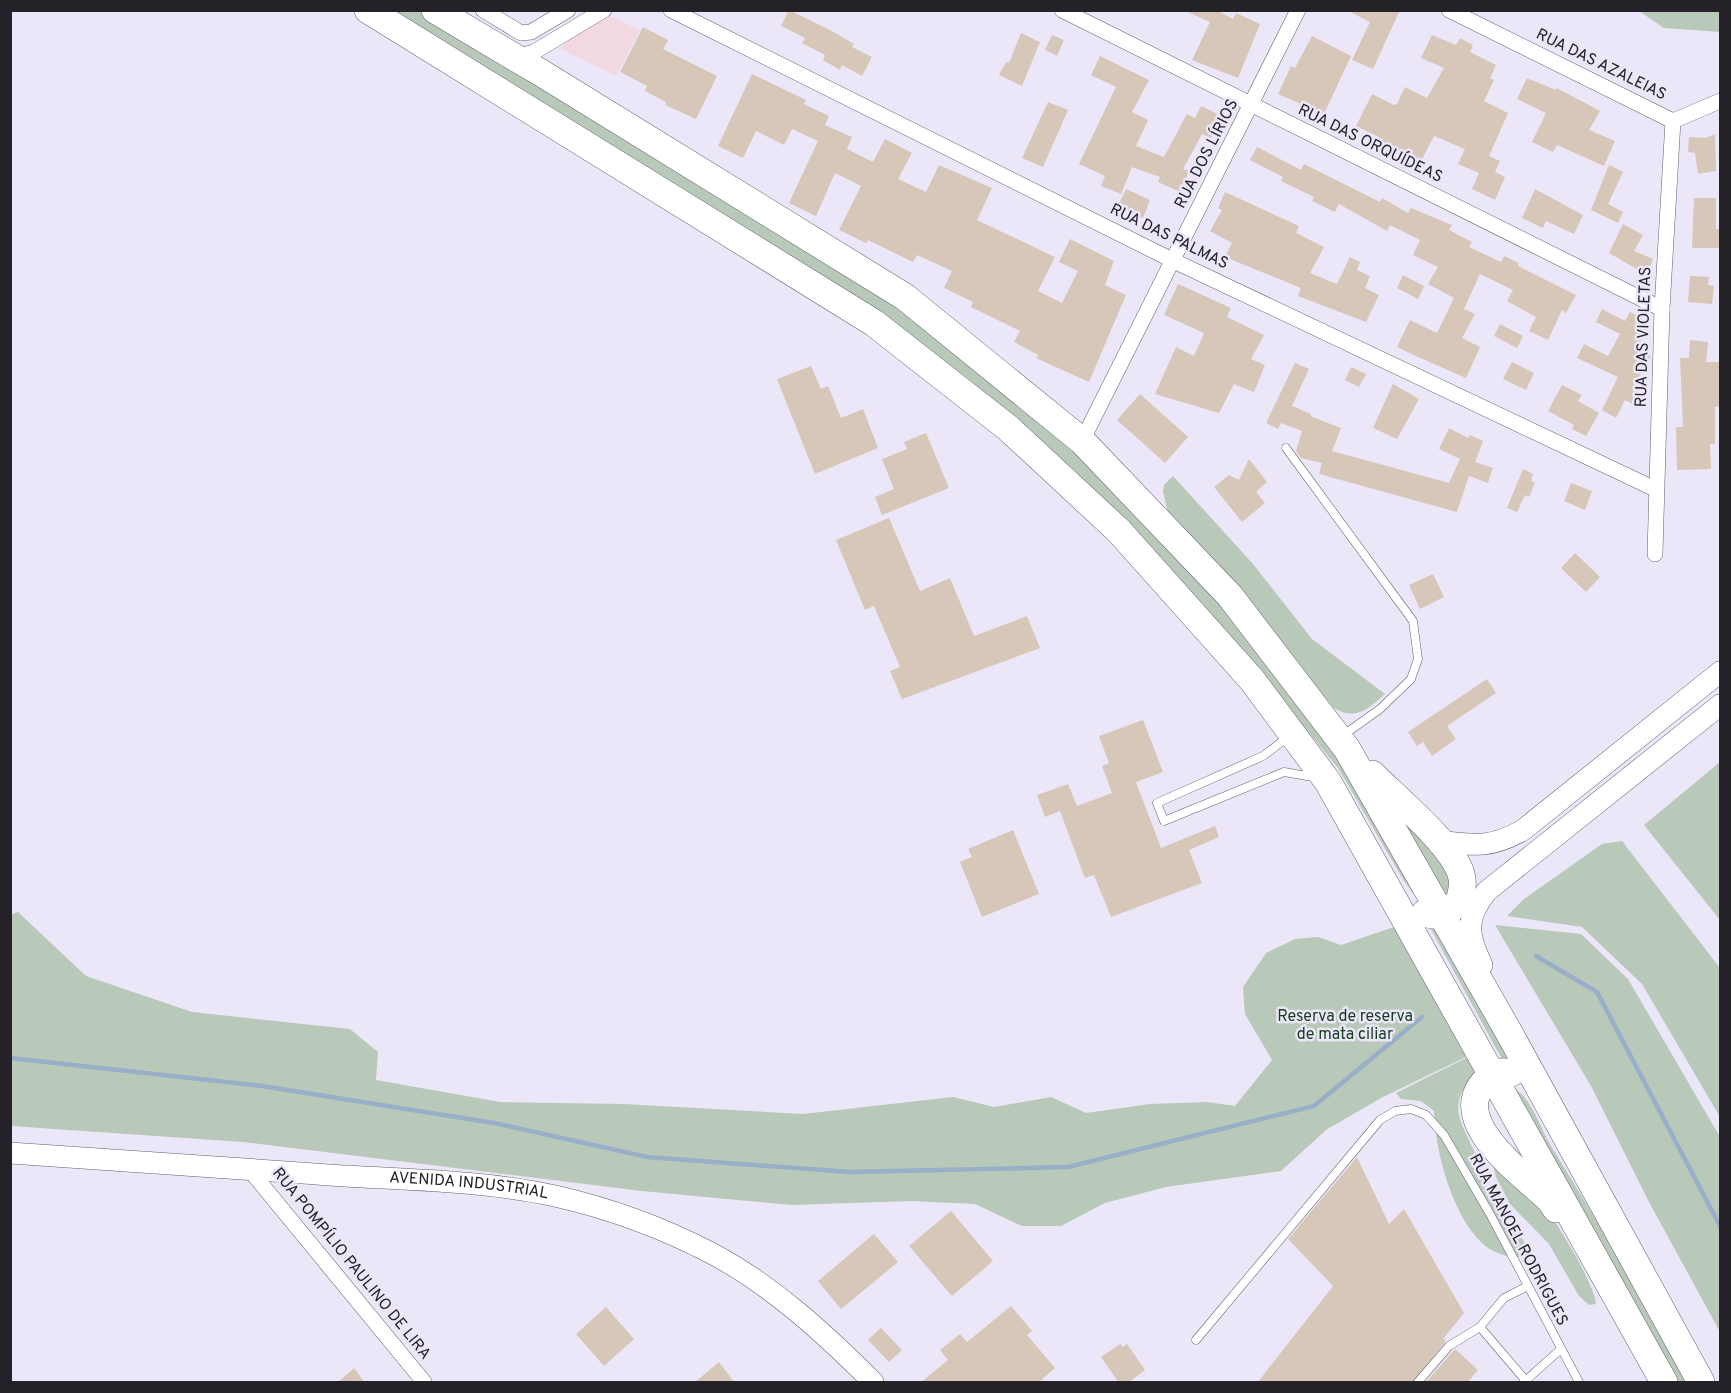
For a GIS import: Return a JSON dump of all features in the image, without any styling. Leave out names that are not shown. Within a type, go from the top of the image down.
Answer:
[{"type":"highway","points":[[368,10],[829,294],[934,368],[1008,428],[1119,531],[1209,629],[1252,680],[1417,906],[1431,916],[1442,914],[1459,901],[1463,884],[1461,873],[1452,855],[1343,743],[1230,596],[1082,441],[898,292],[435,10]]},
{"type":"highway","points":[[1343,743],[1507,1029],[1701,1383]]},
{"type":"highway","points":[[1328,782],[1494,1074],[1664,1383]]},
{"type":"highway","points":[[1556,1122],[1522,1080],[1505,1071],[1494,1074],[1477,1090],[1473,1104],[1479,1128],[1550,1200],[1592,1267],[1604,1275]]},
{"type":"street","points":[[483,10],[521,33],[531,32],[568,10]]},
{"type":"street","points":[[515,57],[534,52],[604,10]]},
{"type":"street","name":"RUA DAS PALMAS","points":[[670,10],[1174,261],[1655,489]]},
{"type":"street","name":"RUA DAS ORQUÍDEAS","points":[[1062,10],[1662,309]]},
{"type":"street","name":"RUA DOS LÍRIOS","points":[[1082,441],[1298,10]]},
{"type":"street","name":"RUA DAS AZALEIAS","points":[[1449,10],[1673,121]]},
{"type":"street","points":[[543,74],[544,45]]},
{"type":"street","points":[[1673,121],[1720,101]]},
{"type":"street","name":"RUA DAS VIOLETAS","points":[[1655,554],[1655,489],[1662,309],[1673,121]]},
{"type":"street","points":[[1439,841],[1467,845],[1499,843],[1523,830],[1720,672]]},
{"type":"street","points":[[1507,1029],[1507,1018],[1472,945],[1470,918],[1476,905],[1487,891],[1576,818],[1720,705]]},
{"type":"street","name":"AVENIDA INDUSTRIAL","points":[[10,1153],[496,1187],[555,1196],[608,1210],[686,1242],[733,1266],[782,1299],[873,1383]]},
{"type":"street","name":"RUA POMPÍLIO PAULINO DE LIRA","points":[[249,1169],[424,1383]]},
{"type":"lane","points":[[1286,448],[1413,621],[1418,659],[1411,679],[1343,743]]},
{"type":"lane","points":[[1290,733],[1280,746],[1263,756],[1157,803],[1164,821],[1284,772],[1304,774],[1328,782]]},
{"type":"lane","points":[[1562,799],[1576,818]]},
{"type":"lane","name":"RUA MANOEL RODRIGUES","points":[[1196,1340],[1380,1120],[1395,1112],[1411,1108],[1426,1115],[1458,1158],[1578,1382]]},
{"type":"lane","points":[[1418,1383],[1449,1346],[1480,1327],[1504,1298],[1528,1286]]},
{"type":"lane","points":[[1480,1327],[1525,1382],[1561,1349]]},
{"type":"shaded area","points":[[606,14],[640,30],[616,76],[561,49],[565,41]]},
{"type":"green space","points":[[393,11],[418,11],[840,270],[917,322],[1103,477],[1219,599],[1319,725],[1426,901],[1414,894],[1404,881],[1338,768],[1251,663],[1025,427],[963,375],[905,332]]},
{"type":"green space","points":[[1639,11],[1720,11],[1720,32],[1664,28]]},
{"type":"green space","points":[[1173,476],[1253,564],[1312,639],[1385,694],[1361,712],[1342,712],[1334,708],[1252,607],[1168,513],[1163,491],[1164,485]]},
{"type":"green space","points":[[1720,762],[1720,920],[1644,825]]},
{"type":"green space","points":[[1382,798],[1425,838],[1453,880],[1444,902]]},
{"type":"green space","points":[[1622,841],[1720,968],[1720,1117],[1642,984],[1582,927],[1507,916],[1524,899],[1602,844]]},
{"type":"green space","name":"Reserva de reserva de mata ciliar","points":[[18,912],[86,976],[192,1012],[350,1029],[378,1052],[376,1080],[500,1102],[624,1104],[803,1114],[953,1097],[994,1107],[1051,1097],[1086,1113],[1150,1104],[1207,1102],[1235,1106],[1272,1060],[1245,1014],[1243,987],[1266,953],[1295,939],[1318,937],[1341,945],[1397,926],[1468,1056],[1381,1098],[1326,1130],[1281,1171],[1166,1187],[1105,1203],[1061,1226],[1022,1226],[975,1204],[911,1201],[792,1205],[642,1191],[243,1142],[11,1126],[10,915]]},
{"type":"green space","points":[[1428,924],[1439,927],[1512,1058],[1503,1061]]},
{"type":"green space","points":[[1495,925],[1581,934],[1628,979],[1720,1137],[1720,1332],[1649,1202],[1591,1086]]},
{"type":"green space","points":[[1468,1057],[1477,1072],[1461,1095],[1458,1105],[1459,1115],[1481,1166],[1491,1200],[1524,1241],[1526,1247],[1517,1259],[1490,1249],[1472,1232],[1462,1217],[1447,1182],[1438,1144],[1434,1111],[1421,1101],[1401,1099],[1396,1093]]},
{"type":"green space","points":[[1515,1089],[1527,1100],[1551,1146],[1641,1293],[1692,1382],[1674,1382]]},
{"type":"green space","points":[[1490,1154],[1527,1186],[1545,1207],[1581,1266],[1594,1294],[1596,1304],[1589,1305],[1579,1296],[1549,1244],[1510,1204],[1496,1177]]},
{"type":"building","points":[[789,10],[830,30],[854,44],[852,47],[872,57],[862,76],[842,65],[840,70],[823,60],[825,55],[802,43],[805,38],[781,26]]},
{"type":"building","points":[[1183,10],[1216,10],[1233,19],[1236,13],[1260,24],[1238,78],[1192,60],[1210,22]]},
{"type":"building","points":[[1346,10],[1400,10],[1373,69],[1352,60],[1370,22]]},
{"type":"building","points":[[643,27],[668,40],[663,49],[717,76],[696,119],[665,105],[666,102],[645,91],[647,86],[620,72]]},
{"type":"building","points":[[1021,33],[1040,42],[1022,86],[999,75],[1006,62],[1009,63]]},
{"type":"building","points":[[1052,35],[1064,40],[1057,56],[1045,50]]},
{"type":"building","points":[[1432,35],[1456,45],[1460,38],[1473,45],[1470,52],[1496,65],[1490,78],[1494,80],[1484,101],[1508,113],[1489,156],[1500,161],[1495,172],[1505,177],[1495,200],[1472,189],[1479,173],[1458,164],[1465,149],[1434,136],[1421,161],[1378,140],[1379,137],[1356,126],[1372,94],[1394,105],[1397,104],[1405,87],[1427,98],[1444,68],[1421,58]]},
{"type":"building","points":[[1312,36],[1351,56],[1324,114],[1278,94],[1291,66],[1295,68]]},
{"type":"building","points":[[1100,56],[1149,80],[1132,112],[1148,120],[1136,146],[1164,157],[1187,114],[1195,118],[1201,106],[1222,116],[1211,138],[1202,134],[1183,169],[1189,171],[1180,192],[1158,182],[1160,177],[1132,167],[1121,194],[1101,186],[1105,176],[1079,164],[1116,87],[1091,75]]},
{"type":"building","points":[[752,74],[806,100],[804,104],[829,116],[825,125],[852,137],[847,149],[873,162],[885,139],[912,153],[898,179],[926,192],[939,165],[992,188],[977,220],[1055,257],[1038,291],[1062,303],[1078,271],[1059,262],[1070,239],[1114,261],[1105,285],[1126,295],[1089,382],[1036,358],[1038,355],[1014,342],[1020,331],[971,307],[973,302],[944,288],[952,271],[917,255],[913,262],[868,240],[866,243],[839,230],[861,186],[835,173],[816,216],[789,203],[818,141],[792,129],[784,145],[756,131],[743,158],[718,146]]},
{"type":"building","points":[[1527,78],[1556,90],[1557,88],[1600,111],[1589,130],[1615,141],[1604,166],[1557,145],[1553,152],[1532,142],[1546,113],[1517,99]]},
{"type":"building","points":[[1048,102],[1068,110],[1043,167],[1022,158]]},
{"type":"building","points":[[1715,134],[1716,171],[1698,174],[1695,153],[1688,152],[1689,137],[1706,138]]},
{"type":"building","points":[[1257,147],[1301,170],[1304,164],[1380,202],[1382,198],[1408,213],[1411,208],[1452,225],[1449,230],[1472,242],[1469,247],[1501,262],[1504,256],[1519,263],[1518,266],[1576,295],[1566,313],[1562,310],[1548,340],[1529,331],[1536,317],[1507,301],[1513,290],[1480,274],[1464,309],[1475,314],[1462,338],[1480,347],[1466,378],[1418,357],[1397,347],[1410,320],[1437,333],[1454,298],[1428,284],[1438,267],[1413,255],[1420,240],[1390,225],[1387,231],[1339,204],[1335,212],[1312,201],[1314,197],[1281,181],[1283,177],[1250,160]]},
{"type":"building","points":[[1609,165],[1623,172],[1608,204],[1623,212],[1618,223],[1591,210]]},
{"type":"building","points":[[1126,189],[1150,200],[1143,218],[1118,206]]},
{"type":"building","points":[[1535,189],[1583,215],[1574,234],[1546,221],[1543,228],[1522,218]]},
{"type":"building","points":[[1225,192],[1299,226],[1296,233],[1324,247],[1310,273],[1337,284],[1350,257],[1360,262],[1357,270],[1370,276],[1365,288],[1379,295],[1366,322],[1298,296],[1301,288],[1225,257],[1232,243],[1210,231],[1222,210],[1218,208]]},
{"type":"building","points":[[1694,198],[1716,198],[1716,229],[1720,229],[1720,248],[1692,248]]},
{"type":"building","points":[[1623,224],[1643,235],[1634,251],[1653,259],[1647,275],[1609,253]]},
{"type":"building","points":[[1403,275],[1424,286],[1418,299],[1397,288]]},
{"type":"building","points":[[1690,276],[1709,277],[1708,285],[1714,286],[1712,304],[1688,302]]},
{"type":"building","points":[[1178,284],[1231,308],[1227,317],[1264,335],[1251,359],[1265,365],[1254,392],[1234,384],[1219,413],[1155,394],[1176,347],[1194,356],[1204,333],[1164,315]]},
{"type":"building","points":[[1602,309],[1625,321],[1630,312],[1650,323],[1637,348],[1651,356],[1632,389],[1648,398],[1642,409],[1625,400],[1616,418],[1602,410],[1618,377],[1577,358],[1584,344],[1608,356],[1620,334],[1596,322]]},
{"type":"building","points":[[1500,324],[1523,336],[1517,348],[1494,336]]},
{"type":"building","points":[[1690,340],[1708,342],[1706,362],[1720,362],[1720,406],[1715,407],[1715,444],[1710,444],[1711,469],[1677,470],[1676,427],[1683,427],[1680,358],[1689,358]]},
{"type":"building","points":[[1512,362],[1534,373],[1526,390],[1503,379]]},
{"type":"building","points":[[1295,363],[1309,369],[1292,406],[1341,428],[1332,451],[1449,483],[1460,459],[1439,449],[1449,428],[1468,438],[1470,435],[1483,441],[1475,462],[1493,468],[1488,483],[1469,476],[1457,512],[1319,474],[1322,463],[1301,458],[1296,451],[1302,431],[1281,423],[1278,429],[1266,423]]},
{"type":"building","points":[[811,366],[821,389],[828,386],[841,418],[863,409],[878,448],[815,474],[777,379]]},
{"type":"building","points":[[1351,367],[1366,374],[1359,387],[1345,380]]},
{"type":"building","points":[[1393,384],[1419,399],[1397,439],[1373,428]]},
{"type":"building","points":[[1562,385],[1582,395],[1578,401],[1599,413],[1586,436],[1572,429],[1574,425],[1548,411]]},
{"type":"building","points":[[1140,394],[1188,437],[1165,463],[1117,420]]},
{"type":"building","points":[[926,433],[949,488],[882,515],[875,497],[894,489],[882,459],[907,449],[904,442]]},
{"type":"building","points":[[1249,459],[1267,482],[1256,492],[1265,503],[1242,522],[1214,487],[1229,475],[1239,480]]},
{"type":"building","points":[[1523,469],[1533,474],[1531,481],[1535,483],[1529,497],[1525,495],[1517,512],[1507,508]]},
{"type":"building","points":[[1571,483],[1592,491],[1585,510],[1564,501]]},
{"type":"building","points":[[889,518],[920,591],[950,578],[974,636],[1027,616],[1040,648],[902,699],[890,671],[900,667],[874,606],[865,610],[836,540]]},
{"type":"building","points":[[1575,553],[1600,577],[1586,592],[1561,568]]},
{"type":"building","points":[[1433,574],[1444,597],[1420,609],[1409,585]]},
{"type":"building","points":[[1487,679],[1496,693],[1447,726],[1456,739],[1432,756],[1423,742],[1417,746],[1408,732]]},
{"type":"building","points":[[1143,720],[1163,772],[1136,782],[1161,848],[1215,826],[1219,837],[1189,850],[1202,883],[1111,917],[1094,875],[1085,878],[1060,811],[1045,817],[1037,795],[1068,784],[1077,806],[1112,793],[1102,766],[1109,763],[1099,736]]},
{"type":"building","points":[[1013,830],[1039,894],[982,917],[960,862],[972,857],[968,849]]},
{"type":"building","points":[[1357,1157],[1389,1224],[1404,1209],[1464,1313],[1443,1339],[1446,1341],[1412,1383],[1257,1383],[1333,1286],[1288,1239]]},
{"type":"building","points":[[951,1211],[993,1261],[952,1296],[909,1246]]},
{"type":"building","points":[[874,1234],[898,1262],[841,1309],[818,1281]]},
{"type":"building","points":[[1011,1306],[1032,1331],[1027,1335],[1055,1368],[1038,1383],[920,1383],[948,1360],[940,1350],[960,1334],[967,1342]]},
{"type":"building","points":[[606,1307],[634,1339],[604,1366],[576,1334]]},
{"type":"building","points":[[881,1328],[902,1350],[889,1362],[868,1340]]},
{"type":"building","points":[[1120,1344],[1123,1347],[1127,1344],[1145,1370],[1128,1383],[1119,1383],[1101,1357]]},
{"type":"building","points":[[1455,1349],[1478,1370],[1467,1383],[1425,1383]]},
{"type":"building","points":[[719,1362],[735,1383],[694,1383]]},
{"type":"building","points":[[354,1368],[365,1383],[337,1383]]},
{"type":"waterway","points":[[1536,956],[1597,992],[1720,1226]]},
{"type":"waterway","points":[[10,1058],[262,1086],[494,1123],[647,1157],[850,1172],[1068,1167],[1314,1106],[1422,1017]]}]
